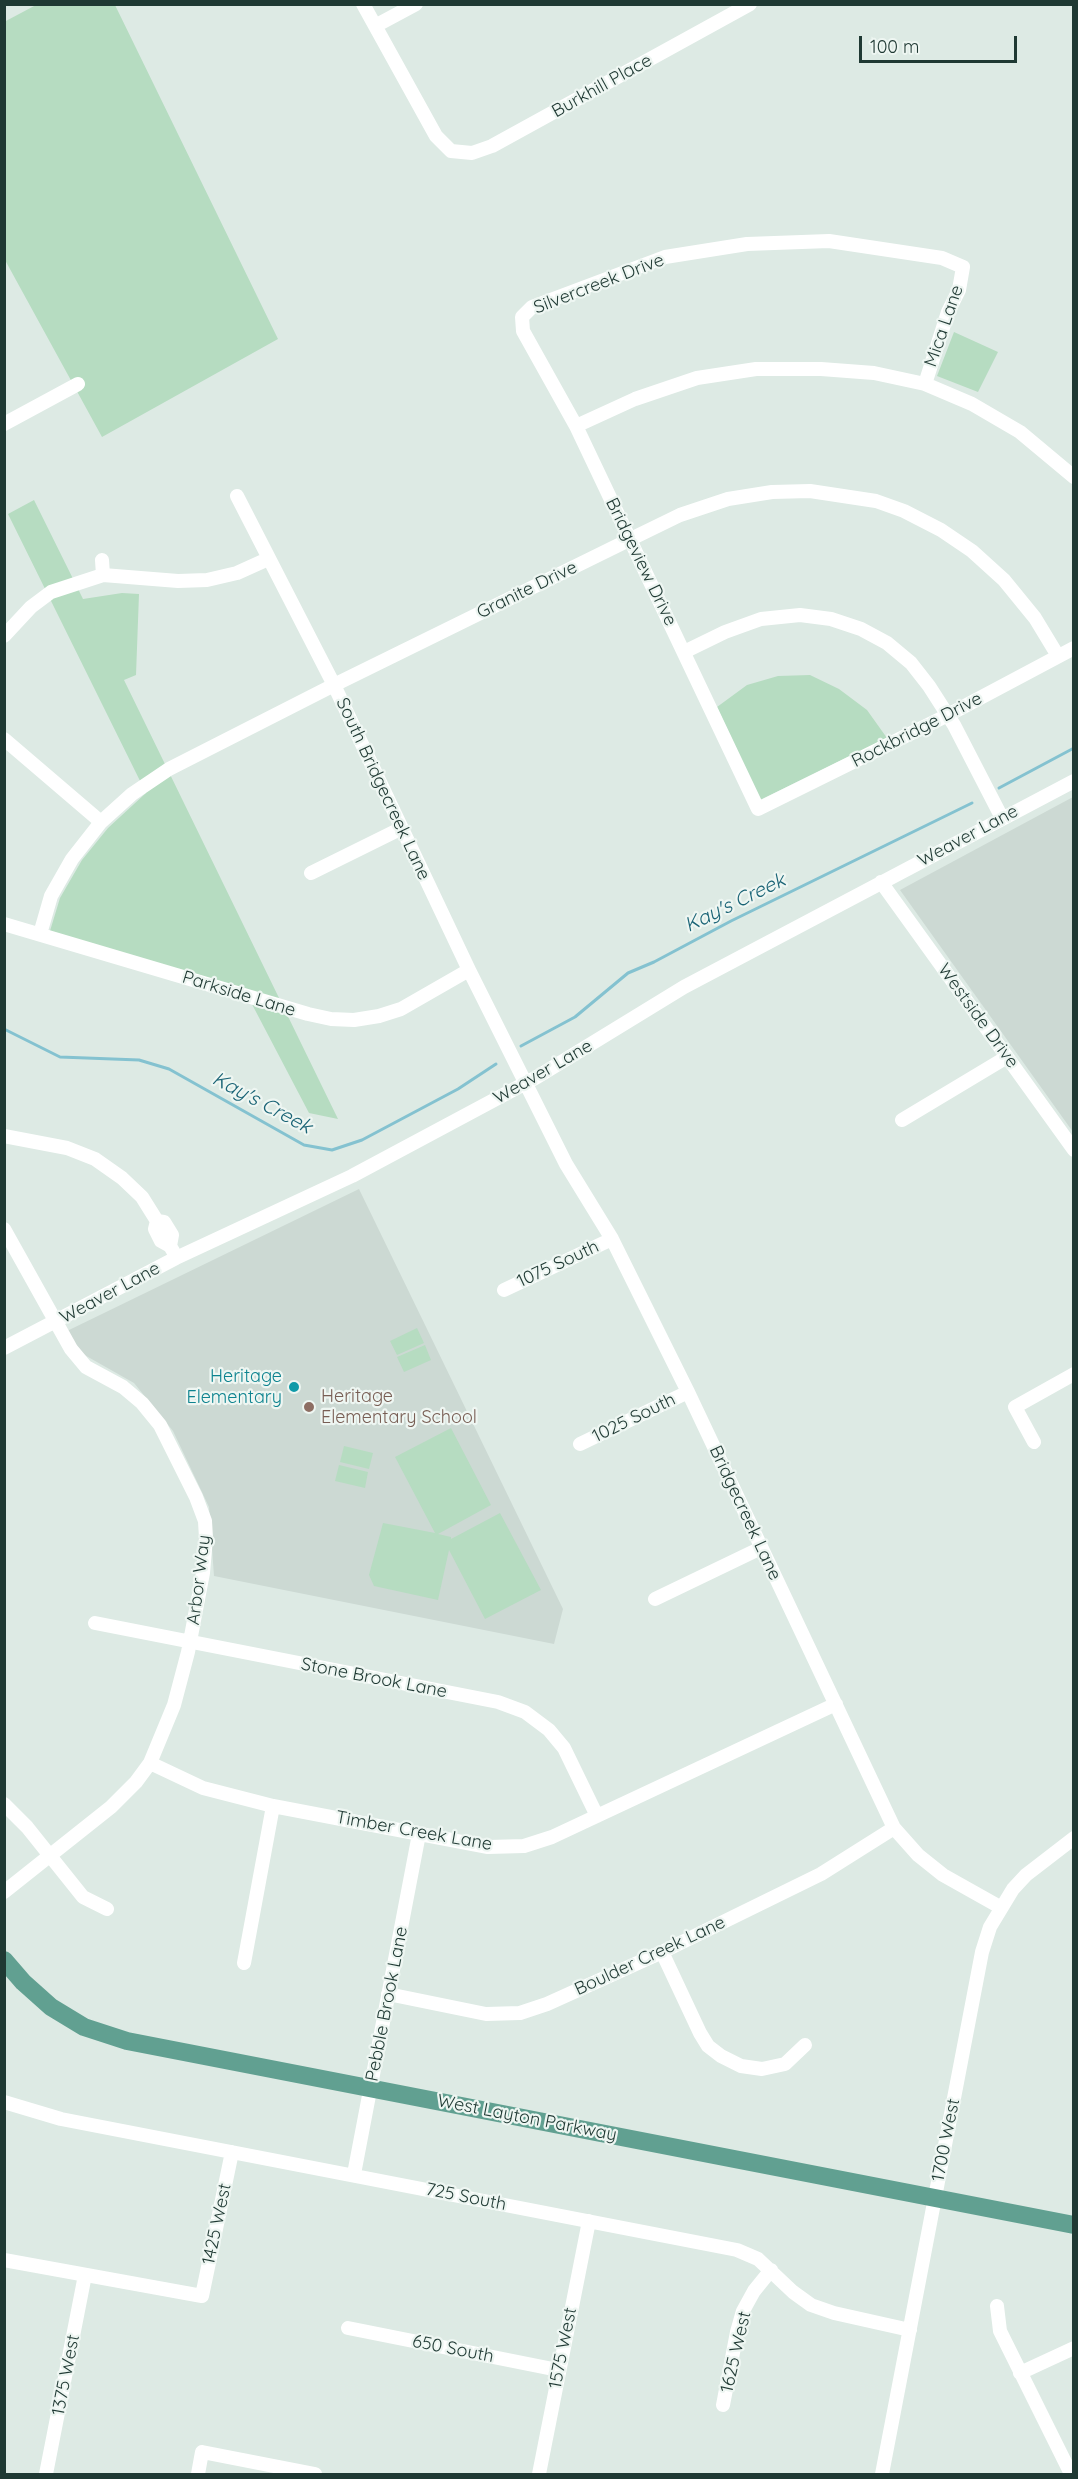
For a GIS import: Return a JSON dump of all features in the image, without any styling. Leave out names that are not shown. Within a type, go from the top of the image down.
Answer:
[{"type":"main road","name":"West Layton Parkway","points":[[4,1960],[23,1982],[51,2007],[84,2027],[127,2041],[1074,2225]]},
{"type":"street","points":[[363,4],[375,26],[416,4]]},
{"type":"street","name":"Burkhill Place","points":[[375,26],[436,136],[451,151],[472,153],[492,146],[750,4]]},
{"type":"street","name":"Silvercreek Drive","points":[[522,317],[532,307],[665,257],[747,244],[829,241],[942,258],[963,267]]},
{"type":"street","name":"Mica Lane","points":[[925,384],[948,312],[959,290],[963,267]]},
{"type":"street","name":"Bridgeview Drive","points":[[522,317],[523,331],[576,426],[758,809]]},
{"type":"street","points":[[576,426],[635,399],[697,378],[756,369],[821,369],[874,373],[925,384],[972,404],[1020,432],[1074,477]]},
{"type":"street","points":[[4,424],[78,384]]},
{"type":"street","name":"Granite Drive","points":[[40,934],[51,896],[72,859],[101,822],[132,794],[169,769],[680,515],[728,499],[772,492],[810,490],[876,501],[904,511],[941,530],[972,551],[1004,580],[1035,618],[1058,656]]},
{"type":"street","name":"South Bridgecreek Lane","points":[[237,496],[334,685],[469,970],[526,1083]]},
{"type":"street","points":[[4,636],[31,607],[51,592],[103,575],[178,581],[207,580],[237,573],[268,559]]},
{"type":"street","points":[[102,560],[103,575]]},
{"type":"street","points":[[684,652],[724,632],[761,619],[800,615],[831,619],[861,629],[887,643],[911,663],[948,716],[1002,818]]},
{"type":"street","name":"Rockbridge Drive","points":[[758,809],[948,716],[1074,648]]},
{"type":"street","points":[[4,739],[101,822]]},
{"type":"street","name":"Weaver Lane","points":[[4,1348],[176,1258],[345,1179],[526,1083],[584,1050],[684,987],[1074,781]]},
{"type":"street","points":[[311,873],[402,828]]},
{"type":"street","name":"Westside Drive","points":[[881,882],[1074,1150]]},
{"type":"street","name":"Parkside Lane","points":[[4,924],[331,1019],[354,1020],[379,1016],[401,1009],[469,970]]},
{"type":"street","points":[[902,1120],[1007,1057]]},
{"type":"street","name":"Bridgecreek Lane","points":[[526,1083],[566,1164],[612,1239],[688,1392],[894,1827],[918,1855],[943,1875],[1000,1907]]},
{"type":"street","points":[[4,1136],[67,1148],[95,1159],[122,1178],[142,1197],[157,1221],[155,1229],[161,1241],[170,1246],[176,1258]]},
{"type":"street","name":"Arbor Way","points":[[4,1229],[9,1248],[56,1321],[71,1349],[86,1367],[123,1387],[142,1403],[160,1425],[196,1497],[205,1521],[206,1538],[203,1573],[191,1642],[174,1705],[150,1763],[136,1782],[111,1807],[4,1892]]},
{"type":"street","name":"1075 South","points":[[504,1290],[612,1239]]},
{"type":"street","points":[[1034,1442],[1015,1407],[1074,1374]]},
{"type":"street","name":"1025 South","points":[[580,1444],[688,1392]]},
{"type":"street","points":[[655,1599],[761,1548]]},
{"type":"street","name":"Stone Brook Lane","points":[[95,1623],[498,1702],[525,1712],[549,1730],[564,1748],[597,1816]]},
{"type":"street","name":"Timber Creek Lane","points":[[150,1763],[203,1788],[273,1806],[488,1847],[524,1846],[552,1837],[836,1704]]},
{"type":"street","points":[[4,1804],[83,1897],[107,1909]]},
{"type":"street","points":[[243,1963],[273,1806]]},
{"type":"street","name":"Boulder Creek Lane","points":[[388,1994],[486,2014],[520,2013],[547,2004],[662,1952],[821,1874],[894,1827]]},
{"type":"street","name":"Pebble Brook Lane","points":[[354,2174],[419,1834]]},
{"type":"street","name":"1700 West","points":[[882,2475],[981,1952],[1000,1907],[1012,1889],[1026,1875],[1074,1838]]},
{"type":"street","points":[[662,1952],[700,2033],[708,2046],[721,2056],[741,2066],[762,2069],[785,2064],[805,2045]]},
{"type":"street","name":"725 South","points":[[4,2102],[61,2119],[737,2250],[758,2259],[793,2292],[811,2305],[834,2313],[910,2330]]},
{"type":"street","name":"1425 West","points":[[85,2275],[202,2296],[232,2152]]},
{"type":"street","name":"1575 West","points":[[539,2475],[589,2221]]},
{"type":"street","points":[[4,2260],[85,2275]]},
{"type":"street","name":"1625 West","points":[[723,2405],[736,2332],[743,2311],[754,2291],[771,2270]]},
{"type":"street","name":"1375 West","points":[[46,2475],[85,2275]]},
{"type":"street","points":[[997,2306],[1000,2331],[1071,2475]]},
{"type":"street","name":"650 South","points":[[348,2328],[558,2370]]},
{"type":"street","points":[[1020,2373],[1074,2348]]},
{"type":"street","points":[[198,2475],[202,2452],[315,2475]]},
{"type":"shaded area","points":[[1073,797],[1073,1132],[900,890]]},
{"type":"shaded area","name":"Heritage Elementary School","points":[[359,1189],[563,1609],[554,1644],[214,1576],[209,1507],[173,1431],[134,1383],[81,1353],[67,1331]]},
{"type":"green space","points":[[36,5],[115,5],[278,339],[102,437],[5,260],[4,22]]},
{"type":"green space","points":[[954,332],[998,352],[978,392],[937,376]]},
{"type":"green space","points":[[34,500],[83,599],[122,593],[139,594],[136,675],[124,680],[338,1119],[309,1113],[244,989],[50,931],[60,898],[82,860],[108,828],[146,793],[8,514]]},
{"type":"green space","points":[[810,675],[839,689],[867,710],[887,738],[760,800],[717,707],[747,685],[778,676]]},
{"type":"green space","points":[[417,1328],[424,1343],[397,1355],[390,1341]]},
{"type":"green space","points":[[425,1345],[431,1360],[404,1372],[397,1357]]},
{"type":"green space","points":[[451,1428],[491,1505],[438,1534],[451,1537],[451,1539],[500,1513],[541,1590],[485,1619],[449,1550],[438,1600],[374,1586],[369,1575],[383,1523],[435,1533],[395,1457]]},
{"type":"green space","points":[[344,1446],[373,1453],[369,1469],[340,1462]]},
{"type":"green space","points":[[339,1465],[368,1472],[365,1488],[335,1481]]},
{"type":"waterway","name":"Kay's Creek","points":[[999,788],[1074,748]]},
{"type":"waterway","name":"Kay's Creek","points":[[521,1046],[575,1017],[628,973],[972,803]]},
{"type":"waterway","name":"Kay's Creek","points":[[4,1029],[60,1057],[139,1060],[169,1069],[304,1145],[332,1150],[362,1140],[458,1089],[496,1064]]},
{"type":"place","name":"Heritage Elementary","points":[[294,1387]]},
{"type":"place","name":"Heritage Elementary School","points":[[309,1407]]}]
